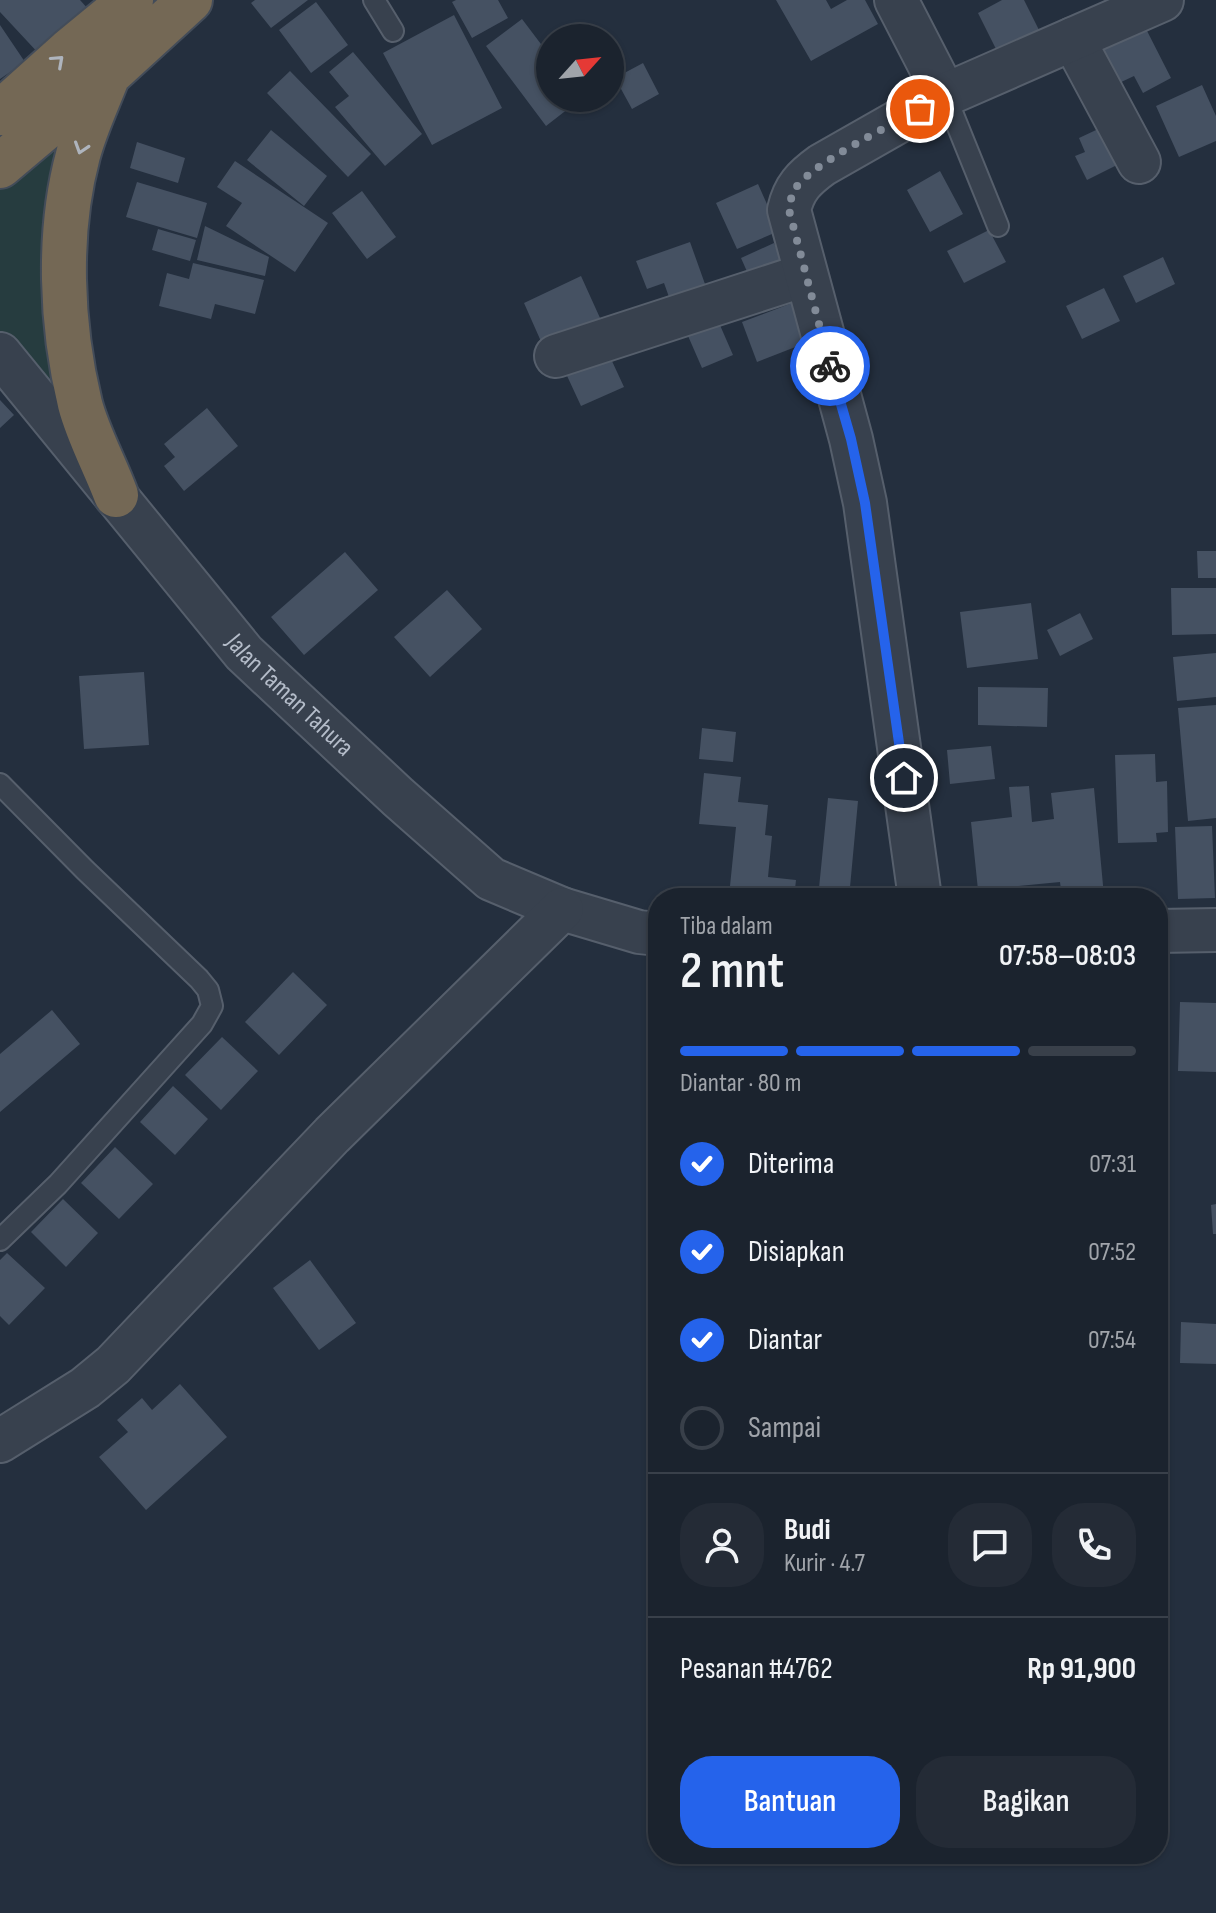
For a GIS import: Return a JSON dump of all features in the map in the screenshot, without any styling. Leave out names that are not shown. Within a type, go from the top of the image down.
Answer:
[{"type":"highway","points":[[0,113],[131,0]]},
{"type":"highway","points":[[0,166],[108,75],[190,0]]},
{"type":"highway","points":[[108,75],[78,155],[70,199],[63,283],[69,346],[81,406],[116,495]]},
{"type":"street","points":[[896,0],[945,95]]},
{"type":"street","points":[[919,888],[865,503],[851,439],[789,210],[793,192],[805,177],[822,165],[945,95],[1162,0]]},
{"type":"street","points":[[1073,39],[1139,162]]},
{"type":"street","points":[[556,356],[805,275]]},
{"type":"street","name":"Jalan Taman Tahura","points":[[0,354],[244,653],[387,787],[491,879],[562,909],[648,933]]},
{"type":"street","points":[[0,1441],[85,1388],[113,1365],[332,1135],[562,909]]},
{"type":"street","points":[[1168,931],[1216,930]]},
{"type":"lane","points":[[374,0],[393,31]]},
{"type":"lane","points":[[945,95],[998,226]]},
{"type":"lane","points":[[0,784],[199,979],[208,990],[212,1006],[202,1024],[68,1173],[0,1240]]},
{"type":"green space","points":[[63,132],[55,388],[0,337],[0,185]]},
{"type":"building","points":[[0,0],[80,0],[89,10],[41,56],[0,12]]},
{"type":"building","points":[[255,0],[308,0],[271,28],[251,3]]},
{"type":"building","points":[[498,0],[508,18],[472,38],[452,2]]},
{"type":"building","points":[[776,0],[826,0],[831,9],[847,0],[865,0],[878,24],[811,61]]},
{"type":"building","points":[[1002,0],[1024,0],[1041,34],[999,55],[978,13]]},
{"type":"building","points":[[316,2],[348,45],[311,73],[279,30]]},
{"type":"building","points":[[454,15],[502,108],[432,145],[383,53]]},
{"type":"building","points":[[522,19],[536,38],[536,112],[564,112],[546,126],[486,46]]},
{"type":"building","points":[[1143,23],[1171,78],[1143,93],[1134,76],[1117,84],[1098,46]]},
{"type":"building","points":[[0,25],[25,62],[0,79]]},
{"type":"building","points":[[353,52],[422,134],[385,166],[335,107],[349,96],[329,72]]},
{"type":"building","points":[[643,63],[659,94],[632,109],[624,94],[624,73]]},
{"type":"building","points":[[290,71],[371,154],[348,177],[267,93]]},
{"type":"building","points":[[1202,85],[1216,116],[1216,141],[1179,157],[1156,106]]},
{"type":"building","points":[[1111,123],[1129,159],[1087,180],[1075,156],[1085,152],[1079,138]]},
{"type":"building","points":[[271,130],[327,176],[304,206],[247,160]]},
{"type":"building","points":[[137,142],[185,158],[178,183],[130,168]]},
{"type":"building","points":[[235,161],[328,223],[295,272],[226,226],[242,203],[217,187]]},
{"type":"building","points":[[940,171],[963,214],[930,232],[907,190]]},
{"type":"building","points":[[137,182],[207,203],[197,238],[126,217]]},
{"type":"building","points":[[758,184],[779,231],[737,249],[716,203]]},
{"type":"building","points":[[362,191],[396,237],[367,259],[332,213]]},
{"type":"building","points":[[205,226],[269,257],[265,276],[197,260]]},
{"type":"building","points":[[158,229],[196,240],[190,261],[152,250]]},
{"type":"building","points":[[989,230],[1006,262],[964,283],[947,251]]},
{"type":"building","points":[[690,242],[710,298],[674,311],[664,283],[647,289],[636,261]]},
{"type":"building","points":[[774,243],[785,270],[753,285],[741,258]]},
{"type":"building","points":[[1163,257],[1175,284],[1136,303],[1123,276]]},
{"type":"building","points":[[193,263],[264,280],[255,314],[215,304],[211,319],[159,306],[167,273],[189,279]]},
{"type":"building","points":[[581,276],[605,329],[547,355],[524,303]]},
{"type":"building","points":[[1104,288],[1120,321],[1082,339],[1066,306]]},
{"type":"building","points":[[800,300],[816,339],[757,362],[742,322]]},
{"type":"building","points":[[716,316],[733,355],[702,368],[685,329]]},
{"type":"building","points":[[605,346],[624,387],[581,406],[562,365]]},
{"type":"building","points":[[0,400],[14,415],[0,428]]},
{"type":"building","points":[[207,408],[238,446],[184,491],[164,466],[175,457],[164,444]]},
{"type":"building","points":[[1197,551],[1216,551],[1216,578],[1198,578]]},
{"type":"building","points":[[345,552],[378,590],[304,655],[271,617]]},
{"type":"building","points":[[1171,588],[1216,588],[1216,634],[1172,635]]},
{"type":"building","points":[[447,590],[482,629],[430,677],[394,637]]},
{"type":"building","points":[[1031,603],[1038,659],[967,668],[960,612]]},
{"type":"building","points":[[1080,613],[1093,639],[1060,656],[1047,630]]},
{"type":"building","points":[[1216,653],[1216,697],[1177,701],[1173,657]]},
{"type":"building","points":[[144,672],[149,745],[84,749],[79,676]]},
{"type":"building","points":[[978,687],[1048,688],[1047,727],[978,725]]},
{"type":"building","points":[[1216,705],[1216,818],[1188,821],[1178,708]]},
{"type":"building","points":[[702,728],[736,732],[733,762],[699,759]]},
{"type":"building","points":[[991,746],[995,779],[950,784],[947,750]]},
{"type":"building","points":[[1155,754],[1156,782],[1167,781],[1168,832],[1156,833],[1157,842],[1118,843],[1115,755]]},
{"type":"building","points":[[704,773],[741,777],[738,802],[768,805],[765,835],[772,836],[768,877],[796,880],[795,888],[730,886],[736,827],[699,824]]},
{"type":"building","points":[[1029,786],[1032,822],[1054,819],[1051,793],[1094,788],[1103,888],[1061,888],[1060,882],[978,888],[971,822],[1012,817],[1009,787]]},
{"type":"building","points":[[828,798],[858,801],[850,888],[819,888]]},
{"type":"building","points":[[1212,826],[1215,898],[1178,899],[1175,827]]},
{"type":"building","points":[[293,972],[327,1005],[279,1055],[245,1022]]},
{"type":"building","points":[[1180,1002],[1216,1003],[1216,1072],[1178,1071]]},
{"type":"building","points":[[52,1010],[80,1044],[0,1112],[0,1054]]},
{"type":"building","points":[[222,1037],[258,1071],[221,1110],[185,1075]]},
{"type":"building","points":[[173,1086],[208,1119],[175,1155],[140,1122]]},
{"type":"building","points":[[115,1147],[153,1184],[119,1219],[81,1183]]},
{"type":"building","points":[[63,1199],[98,1233],[66,1267],[31,1232]]},
{"type":"building","points":[[1216,1204],[1216,1234],[1213,1234],[1211,1205]]},
{"type":"building","points":[[7,1253],[45,1288],[9,1325],[0,1316],[0,1260]]},
{"type":"building","points":[[310,1260],[356,1323],[319,1350],[273,1288]]},
{"type":"building","points":[[1181,1322],[1216,1324],[1216,1364],[1180,1363]]},
{"type":"building","points":[[180,1384],[227,1437],[146,1510],[99,1457],[128,1432],[117,1420],[142,1398],[152,1410]]},
{"type":"way so far","points":[[830,366],[789,210],[793,192],[805,177],[822,165],[920,109]]},
{"type":"route","points":[[830,366],[865,503],[904,778]]}]
